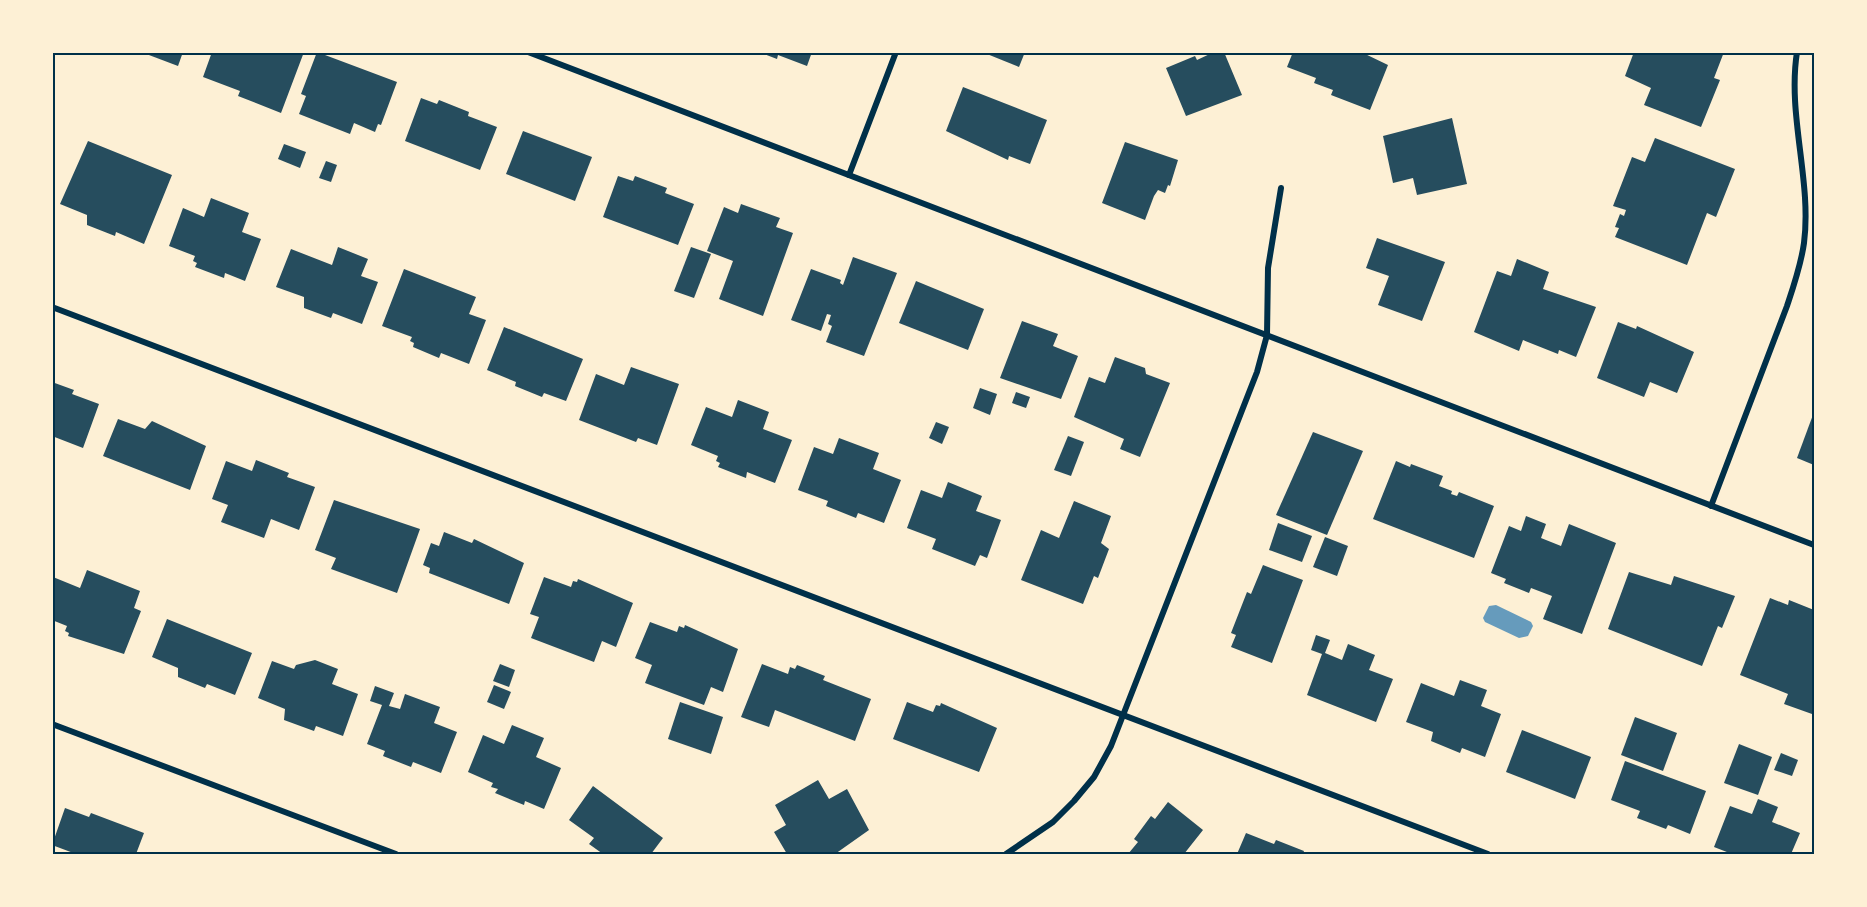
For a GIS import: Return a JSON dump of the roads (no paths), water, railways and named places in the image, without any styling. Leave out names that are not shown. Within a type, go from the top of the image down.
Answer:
[{"type":"street","points":[[528,52],[1815,545]]},
{"type":"street","points":[[849,175],[896,52]]},
{"type":"street","points":[[1711,506],[1794,285],[1804,241],[1795,94],[1797,52]]},
{"type":"street","points":[[1006,855],[1039,833],[1074,801],[1094,777],[1124,716],[1257,372],[1267,335],[1268,268],[1281,188]]},
{"type":"street","points":[[52,307],[1488,855]]},
{"type":"street","points":[[52,724],[396,855]]},
{"type":"water","points":[[1496,605],[1531,622],[1533,626],[1528,636],[1519,638],[1485,622],[1483,618],[1489,606]]}]
